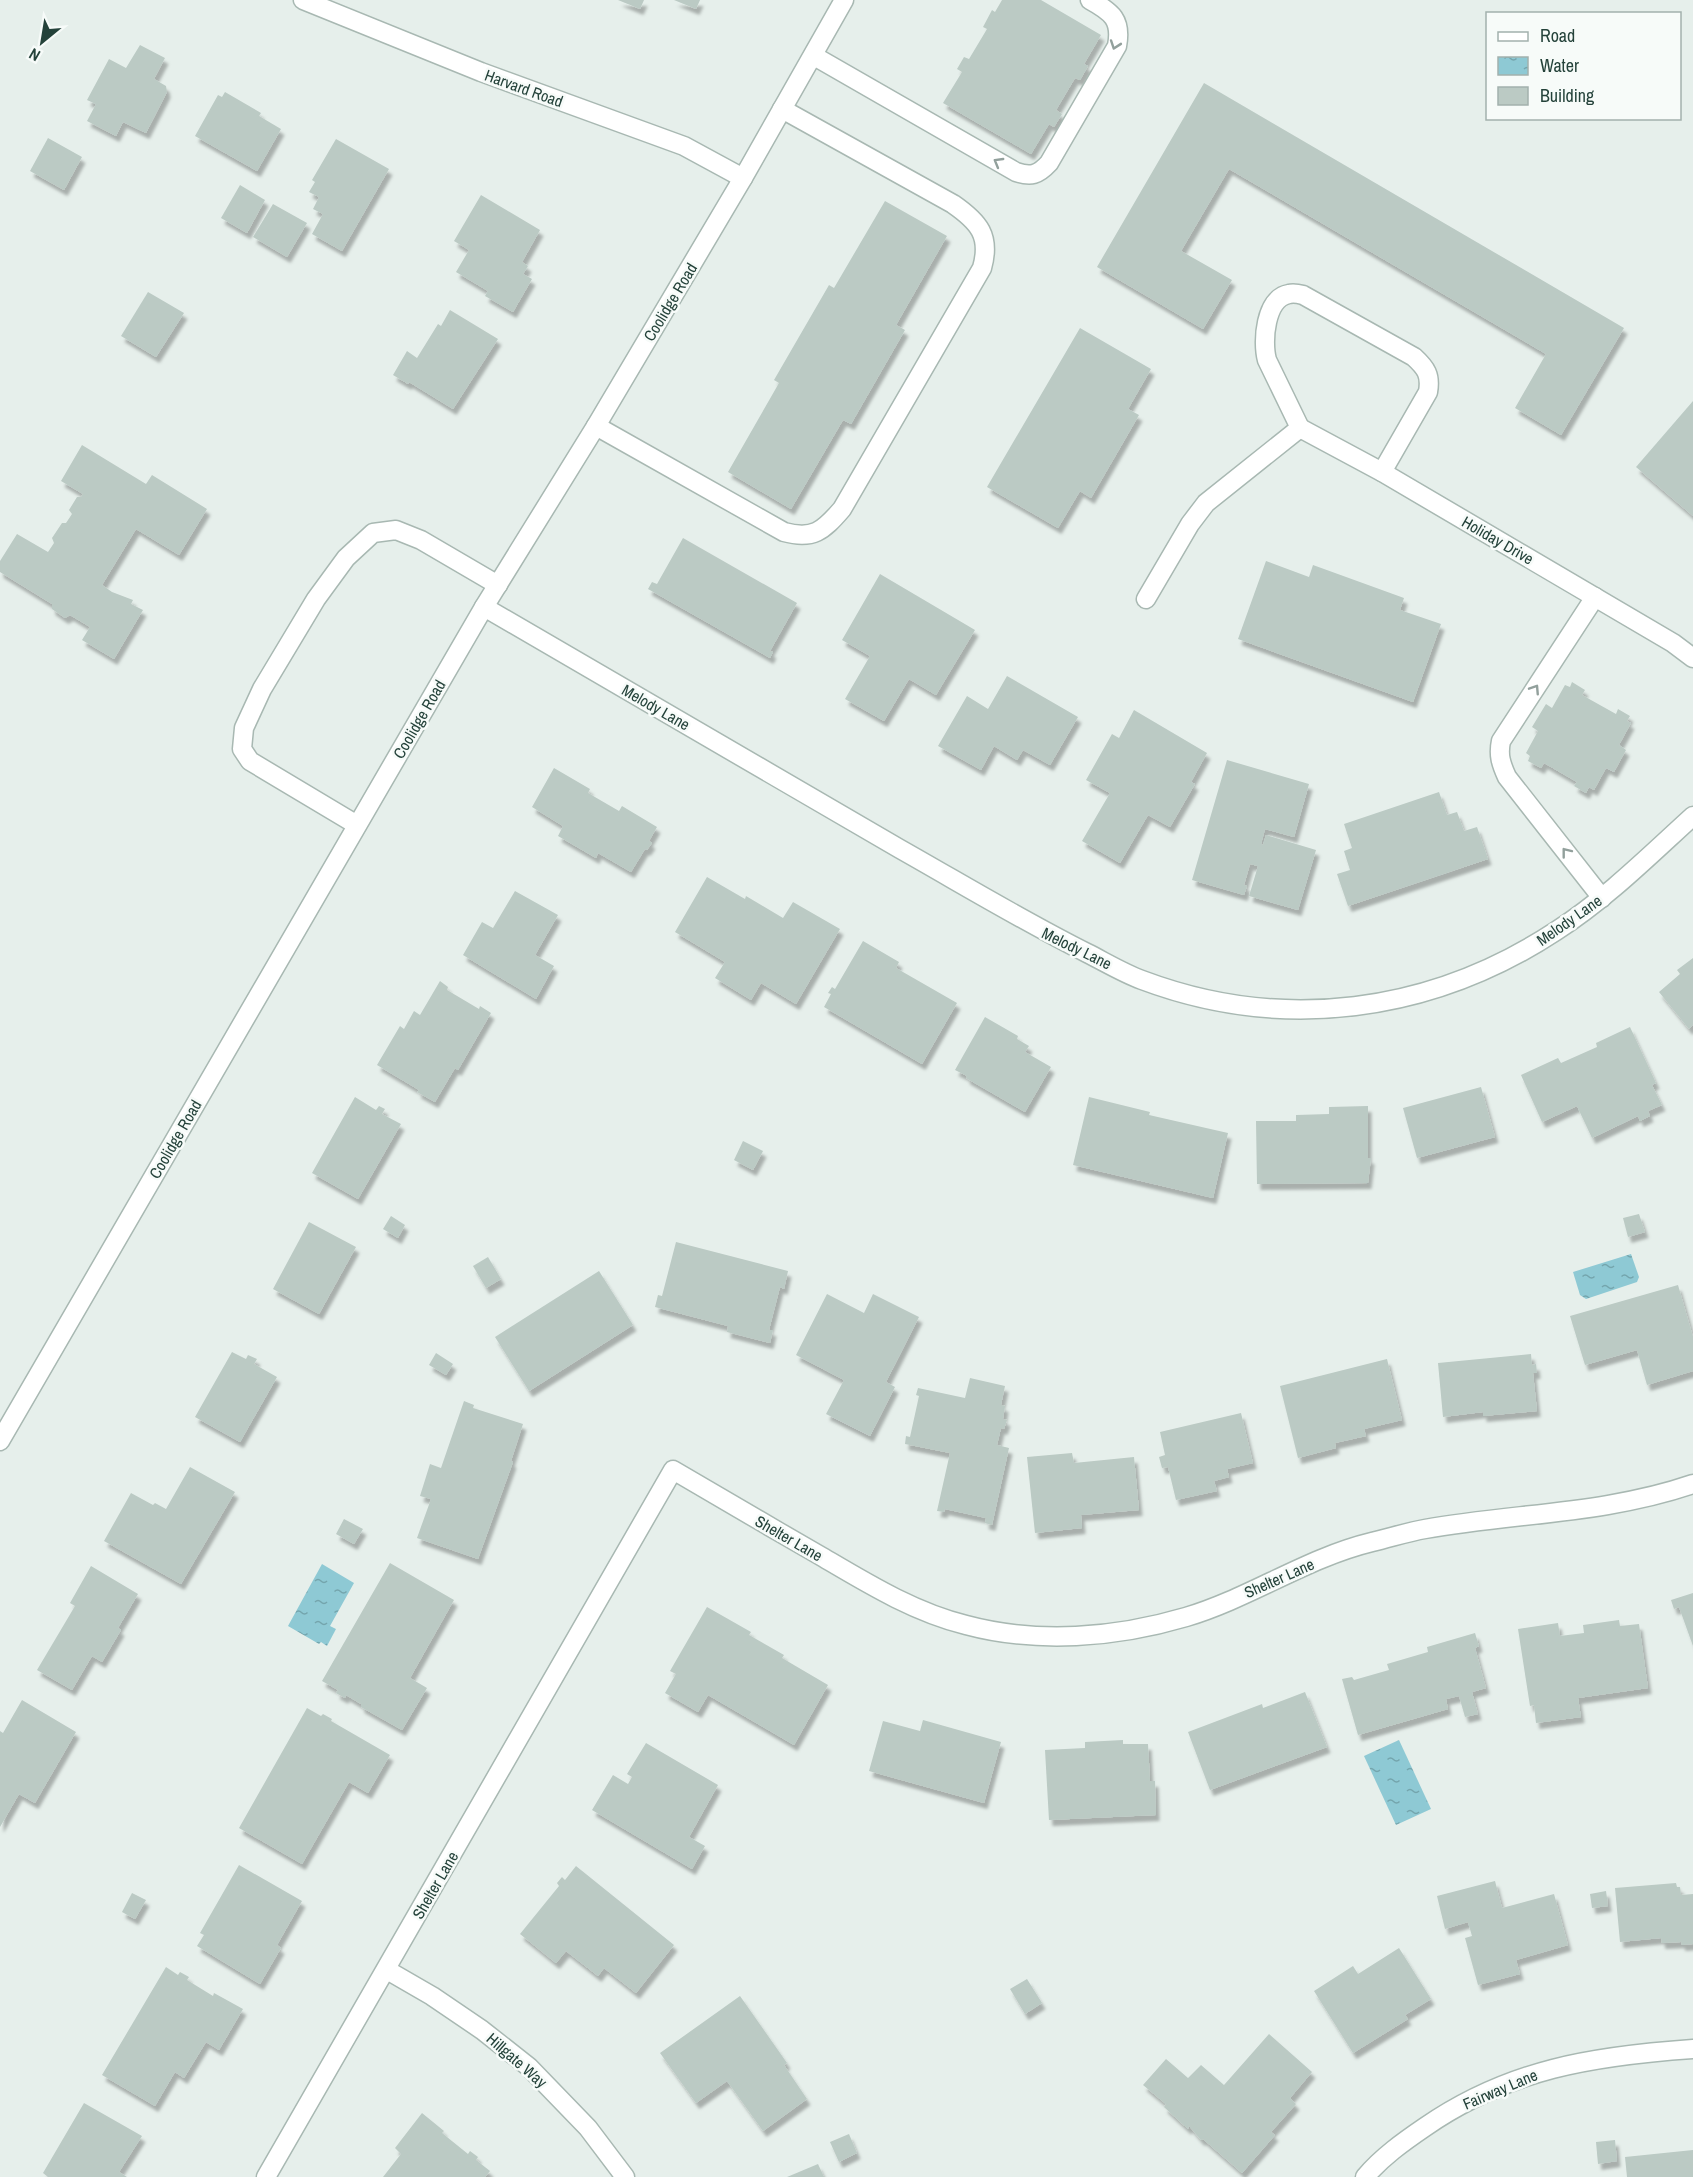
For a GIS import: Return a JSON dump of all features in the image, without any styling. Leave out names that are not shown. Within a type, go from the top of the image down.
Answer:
[{"type":"street","name":"Harvard Road","points":[[303,0],[481,72],[684,146],[743,178]]},
{"type":"street","name":"Coolidge Road","points":[[0,1441],[484,607],[596,426],[743,178],[844,0]]},
{"type":"street","points":[[814,56],[1016,172],[1028,176],[1040,173],[1049,163],[1117,46],[1119,34],[1116,20],[1106,9],[1090,0]]},
{"type":"street","points":[[596,426],[784,532],[799,536],[815,534],[830,524],[848,499],[982,268],[986,252],[983,234],[972,217],[953,204],[782,109]]},
{"type":"street","points":[[1146,599],[1190,524],[1206,503],[1300,428],[1267,360],[1264,349],[1264,338],[1273,306],[1278,298],[1290,293],[1303,295],[1414,357],[1426,368],[1430,381],[1428,392],[1382,472]]},
{"type":"street","name":"Holiday Drive","points":[[1300,428],[1382,472],[1674,644],[1693,658]]},
{"type":"street","points":[[357,825],[250,761],[242,749],[244,728],[262,689],[316,599],[346,558],[373,533],[396,530],[421,540],[498,585]]},
{"type":"street","points":[[1595,597],[1502,741],[1499,753],[1508,777],[1602,898]]},
{"type":"street","name":"Melody Lane","points":[[484,607],[1038,928],[1141,979],[1207,1000],[1275,1008],[1338,1008],[1407,998],[1466,979],[1513,957],[1557,931],[1602,898],[1693,816]]},
{"type":"street","name":"Shelter Lane","points":[[266,2177],[673,1470],[858,1578],[911,1605],[964,1625],[1024,1636],[1075,1637],[1142,1628],[1187,1617],[1248,1593],[1299,1567],[1365,1544],[1425,1529],[1605,1507],[1693,1484]]},
{"type":"street","name":"Hillgate Way","points":[[387,1970],[457,2013],[529,2067],[588,2128],[625,2177]]},
{"type":"street","name":"Fairway Lane","points":[[1365,2177],[1399,2145],[1438,2118],[1479,2095],[1530,2074],[1586,2061],[1649,2052],[1693,2049]]},
{"type":"water","points":[[1631,1254],[1639,1277],[1637,1282],[1586,1299],[1580,1295],[1573,1272]]},
{"type":"water","points":[[322,1564],[354,1583],[330,1626],[336,1629],[327,1646],[321,1642],[319,1644],[288,1626]]},
{"type":"water","points":[[1399,1740],[1431,1809],[1396,1825],[1364,1756]]},
{"type":"building","points":[[618,0],[644,0],[640,9]]},
{"type":"building","points":[[674,0],[700,0],[696,9]]},
{"type":"building","points":[[1002,0],[1041,0],[1101,35],[1084,64],[1088,66],[1080,80],[1075,78],[1056,110],[1062,114],[1054,127],[1049,124],[1031,154],[943,103],[962,72],[957,69],[964,57],[969,59],[987,29],[983,27],[992,10],[995,12]]},
{"type":"building","points":[[140,45],[165,58],[154,79],[166,86],[167,92],[146,133],[123,122],[116,136],[87,121],[96,104],[87,100],[109,59],[126,68]]},
{"type":"building","points":[[1204,83],[1624,328],[1561,435],[1515,408],[1546,354],[1229,169],[1181,251],[1232,280],[1203,329],[1097,267]]},
{"type":"building","points":[[225,92],[261,113],[259,116],[281,129],[257,171],[195,136],[218,95],[222,97]]},
{"type":"building","points":[[48,138],[82,157],[64,190],[30,171]]},
{"type":"building","points":[[336,139],[389,169],[342,251],[312,234],[323,214],[313,209],[319,197],[309,192],[315,182],[312,180]]},
{"type":"building","points":[[240,185],[265,200],[247,233],[221,218]]},
{"type":"building","points":[[481,195],[540,230],[522,262],[528,266],[523,274],[532,279],[513,312],[485,296],[488,291],[456,272],[469,250],[454,241]]},
{"type":"building","points":[[885,201],[947,236],[896,325],[905,330],[851,424],[843,420],[791,509],[728,472],[779,383],[774,380],[829,285],[834,288]]},
{"type":"building","points":[[273,204],[307,223],[287,257],[253,237]]},
{"type":"building","points":[[148,292],[184,313],[156,357],[121,336]]},
{"type":"building","points":[[450,310],[498,339],[453,409],[393,375],[407,351],[417,358],[438,324],[441,326]]},
{"type":"building","points":[[1080,328],[1151,369],[1128,409],[1139,415],[1091,498],[1080,491],[1058,528],[987,487]]},
{"type":"building","points":[[1693,401],[1693,516],[1636,467]]},
{"type":"building","points":[[82,445],[146,484],[152,475],[207,509],[179,555],[136,529],[102,585],[112,592],[133,600],[131,604],[143,610],[114,659],[82,640],[90,627],[70,615],[65,618],[52,609],[52,604],[0,572],[0,561],[17,534],[48,552],[54,543],[52,538],[62,523],[66,523],[72,514],[69,510],[77,497],[83,494],[61,481]]},
{"type":"building","points":[[683,538],[797,603],[770,651],[773,652],[770,658],[648,589],[652,582],[657,584]]},
{"type":"building","points":[[1266,561],[1309,577],[1313,565],[1404,598],[1400,610],[1441,624],[1413,702],[1238,639]]},
{"type":"building","points":[[880,574],[975,630],[936,695],[909,679],[884,721],[845,699],[870,656],[842,640]]},
{"type":"building","points":[[1007,676],[1078,717],[1050,765],[1023,750],[1017,760],[994,746],[981,770],[938,746],[967,696],[988,709]]},
{"type":"building","points":[[1572,682],[1585,690],[1582,695],[1616,714],[1618,709],[1630,716],[1627,721],[1631,723],[1619,745],[1626,750],[1614,772],[1606,768],[1594,790],[1589,787],[1586,793],[1574,786],[1577,782],[1544,763],[1541,768],[1528,761],[1530,756],[1526,753],[1538,731],[1532,727],[1546,704],[1552,708],[1565,685],[1570,687]]},
{"type":"building","points":[[1134,710],[1207,753],[1191,782],[1195,784],[1170,827],[1148,815],[1120,863],[1082,841],[1110,793],[1086,780],[1112,734],[1119,738]]},
{"type":"building","points":[[1227,760],[1309,784],[1294,837],[1265,829],[1261,844],[1263,845],[1266,835],[1316,850],[1298,910],[1249,896],[1258,866],[1250,864],[1244,885],[1247,886],[1244,895],[1192,880]]},
{"type":"building","points":[[554,768],[590,789],[588,793],[619,811],[622,806],[657,827],[649,841],[652,843],[647,850],[645,849],[631,872],[598,853],[596,858],[558,836],[563,826],[532,807]]},
{"type":"building","points":[[1439,792],[1447,815],[1457,812],[1464,831],[1477,827],[1488,859],[1348,906],[1337,874],[1350,870],[1344,851],[1352,848],[1344,824]]},
{"type":"building","points":[[707,877],[783,918],[793,902],[840,929],[796,1004],[761,983],[751,1000],[715,978],[725,962],[675,932]]},
{"type":"building","points":[[515,891],[558,915],[535,955],[554,966],[536,999],[463,955],[482,922],[493,928]]},
{"type":"building","points":[[863,941],[899,962],[896,968],[957,1003],[922,1064],[824,1007],[831,994],[828,993],[832,987],[835,989]]},
{"type":"building","points":[[1693,958],[1693,1025],[1689,1029],[1659,992],[1680,974],[1677,970]]},
{"type":"building","points":[[440,981],[448,987],[447,990],[479,1009],[480,1006],[491,1013],[458,1070],[455,1068],[435,1102],[377,1065],[400,1026],[404,1029],[414,1011],[420,1015]]},
{"type":"building","points":[[985,1017],[1018,1036],[1017,1039],[1029,1046],[1025,1052],[1051,1067],[1025,1112],[955,1070]]},
{"type":"building","points":[[1630,1027],[1656,1083],[1652,1085],[1662,1105],[1648,1111],[1650,1116],[1640,1121],[1638,1116],[1592,1138],[1577,1106],[1542,1122],[1521,1075],[1558,1058],[1561,1063],[1597,1047],[1596,1043]]},
{"type":"building","points":[[1481,1087],[1495,1137],[1417,1158],[1403,1108]]},
{"type":"building","points":[[355,1097],[376,1110],[379,1106],[385,1109],[382,1114],[401,1124],[358,1199],[312,1173]]},
{"type":"building","points":[[1089,1097],[1150,1112],[1149,1115],[1228,1133],[1213,1198],[1073,1165]]},
{"type":"building","points":[[1368,1106],[1368,1158],[1371,1158],[1368,1183],[1257,1184],[1256,1121],[1296,1121],[1296,1115],[1329,1114],[1329,1107]]},
{"type":"building","points":[[743,1141],[763,1151],[753,1170],[734,1160]]},
{"type":"building","points":[[1639,1214],[1645,1232],[1628,1237],[1623,1218]]},
{"type":"building","points":[[391,1216],[405,1225],[398,1238],[383,1229]]},
{"type":"building","points":[[309,1222],[356,1247],[319,1314],[273,1289]]},
{"type":"building","points":[[676,1242],[788,1271],[784,1289],[780,1287],[769,1330],[773,1330],[770,1343],[727,1332],[728,1326],[655,1307],[658,1295],[662,1296]]},
{"type":"building","points":[[488,1257],[501,1279],[486,1288],[473,1266]]},
{"type":"building","points":[[599,1271],[633,1325],[529,1391],[495,1337]]},
{"type":"building","points":[[1678,1285],[1693,1337],[1693,1371],[1647,1385],[1637,1350],[1585,1365],[1570,1316]]},
{"type":"building","points":[[827,1294],[864,1313],[873,1294],[919,1317],[886,1382],[895,1387],[870,1436],[826,1414],[844,1380],[796,1355]]},
{"type":"building","points":[[232,1352],[246,1359],[248,1355],[257,1359],[254,1364],[277,1377],[240,1442],[195,1417]]},
{"type":"building","points":[[436,1353],[453,1364],[446,1375],[429,1365]]},
{"type":"building","points":[[1531,1354],[1532,1365],[1536,1364],[1537,1373],[1533,1373],[1537,1411],[1483,1416],[1483,1412],[1443,1417],[1438,1363]]},
{"type":"building","points":[[1387,1359],[1402,1420],[1364,1429],[1366,1436],[1335,1443],[1336,1448],[1298,1458],[1280,1386]]},
{"type":"building","points":[[970,1378],[1005,1386],[1001,1405],[1005,1406],[1003,1419],[1007,1420],[1004,1429],[1001,1428],[997,1445],[1009,1448],[992,1525],[985,1523],[986,1518],[945,1509],[944,1512],[937,1511],[950,1453],[905,1444],[906,1436],[910,1437],[919,1396],[916,1395],[918,1388],[965,1398]]},
{"type":"building","points":[[464,1401],[474,1405],[473,1408],[523,1424],[511,1461],[513,1462],[478,1559],[417,1538],[431,1499],[420,1496],[430,1464],[441,1468]]},
{"type":"building","points":[[1241,1413],[1253,1463],[1227,1469],[1229,1477],[1214,1481],[1217,1491],[1176,1500],[1168,1467],[1162,1468],[1159,1457],[1165,1455],[1160,1432]]},
{"type":"building","points":[[1072,1453],[1074,1463],[1134,1457],[1139,1510],[1081,1515],[1082,1528],[1035,1533],[1027,1457]]},
{"type":"building","points":[[190,1467],[235,1492],[181,1584],[104,1541],[131,1493],[166,1509]]},
{"type":"building","points":[[344,1519],[363,1529],[354,1544],[336,1534]]},
{"type":"building","points":[[390,1563],[454,1600],[410,1678],[427,1688],[402,1730],[361,1707],[361,1704],[346,1695],[345,1698],[336,1693],[338,1690],[322,1681]]},
{"type":"building","points":[[91,1566],[138,1594],[118,1628],[121,1630],[102,1662],[92,1656],[72,1690],[37,1670],[75,1606],[70,1603]]},
{"type":"building","points":[[1693,1593],[1693,1646],[1679,1607],[1674,1609],[1671,1600]]},
{"type":"building","points":[[707,1607],[751,1632],[749,1635],[784,1655],[782,1658],[828,1685],[794,1745],[708,1695],[698,1712],[665,1693],[676,1674],[670,1671]]},
{"type":"building","points":[[1619,1620],[1620,1626],[1639,1624],[1648,1688],[1578,1698],[1581,1717],[1536,1723],[1534,1705],[1530,1706],[1518,1629],[1558,1623],[1560,1636],[1584,1633],[1583,1625]]},
{"type":"building","points":[[1475,1633],[1479,1646],[1475,1648],[1486,1688],[1472,1692],[1478,1714],[1465,1717],[1459,1696],[1446,1699],[1448,1709],[1358,1735],[1342,1679],[1352,1677],[1354,1680],[1389,1670],[1387,1664],[1428,1652],[1427,1647]]},
{"type":"building","points":[[1305,1692],[1327,1747],[1210,1790],[1188,1732],[1262,1704],[1263,1708]]},
{"type":"building","points":[[22,1700],[76,1732],[35,1803],[19,1794],[0,1827],[0,1731],[3,1733]]},
{"type":"building","points":[[307,1708],[332,1719],[331,1721],[390,1755],[368,1793],[349,1782],[302,1864],[239,1828]]},
{"type":"building","points":[[923,1720],[1001,1742],[984,1803],[869,1771],[883,1721],[920,1731]]},
{"type":"building","points":[[1123,1740],[1123,1744],[1148,1744],[1150,1781],[1155,1781],[1156,1815],[1049,1820],[1045,1750],[1085,1748],[1085,1742]]},
{"type":"building","points":[[646,1743],[718,1785],[689,1837],[705,1846],[692,1869],[592,1810],[613,1775],[628,1784],[632,1777],[627,1774]]},
{"type":"building","points":[[239,1865],[302,1901],[277,1945],[281,1948],[260,1984],[197,1946],[204,1935],[200,1933]]},
{"type":"building","points":[[576,1866],[674,1945],[636,1993],[604,1968],[598,1976],[566,1951],[556,1963],[520,1934],[559,1886],[557,1883],[562,1877],[565,1880]]},
{"type":"building","points":[[1495,1881],[1502,1908],[1554,1894],[1568,1945],[1516,1960],[1520,1974],[1478,1985],[1465,1938],[1472,1936],[1468,1922],[1445,1929],[1437,1896]]},
{"type":"building","points":[[1676,1883],[1677,1887],[1680,1887],[1681,1895],[1693,1894],[1693,1944],[1662,1943],[1661,1938],[1620,1942],[1615,1888]]},
{"type":"building","points":[[1606,1891],[1608,1906],[1592,1908],[1590,1894]]},
{"type":"building","points":[[132,1893],[146,1900],[135,1919],[122,1912]]},
{"type":"building","points":[[1399,1948],[1431,1999],[1405,2015],[1408,2019],[1353,2053],[1314,1991],[1353,1966],[1358,1974]]},
{"type":"building","points":[[166,1967],[178,1975],[180,1972],[189,1977],[187,1980],[213,1996],[214,1993],[243,2009],[219,2050],[206,2042],[184,2078],[175,2072],[155,2106],[102,2075]]},
{"type":"building","points":[[1027,1979],[1042,2003],[1025,2014],[1010,1989]]},
{"type":"building","points":[[740,1996],[787,2063],[784,2065],[807,2099],[763,2131],[727,2081],[696,2103],[660,2053]]},
{"type":"building","points":[[1269,2034],[1312,2072],[1290,2098],[1296,2104],[1271,2132],[1275,2135],[1242,2173],[1203,2139],[1201,2140],[1189,2126],[1188,2129],[1164,2107],[1166,2104],[1143,2085],[1166,2059],[1188,2078],[1201,2065],[1224,2085]]},
{"type":"building","points":[[84,2103],[142,2136],[119,2172],[127,2177],[48,2177],[43,2173]]},
{"type":"building","points":[[422,2113],[468,2154],[470,2151],[478,2157],[476,2160],[490,2171],[485,2177],[383,2177],[401,2154],[395,2148]]},
{"type":"building","points":[[849,2134],[857,2153],[839,2162],[830,2142]]},
{"type":"building","points":[[1615,2140],[1617,2161],[1598,2164],[1596,2142]]},
{"type":"building","points":[[1693,2150],[1693,2177],[1627,2177],[1625,2157]]},
{"type":"building","points":[[818,2164],[824,2177],[787,2177]]}]
